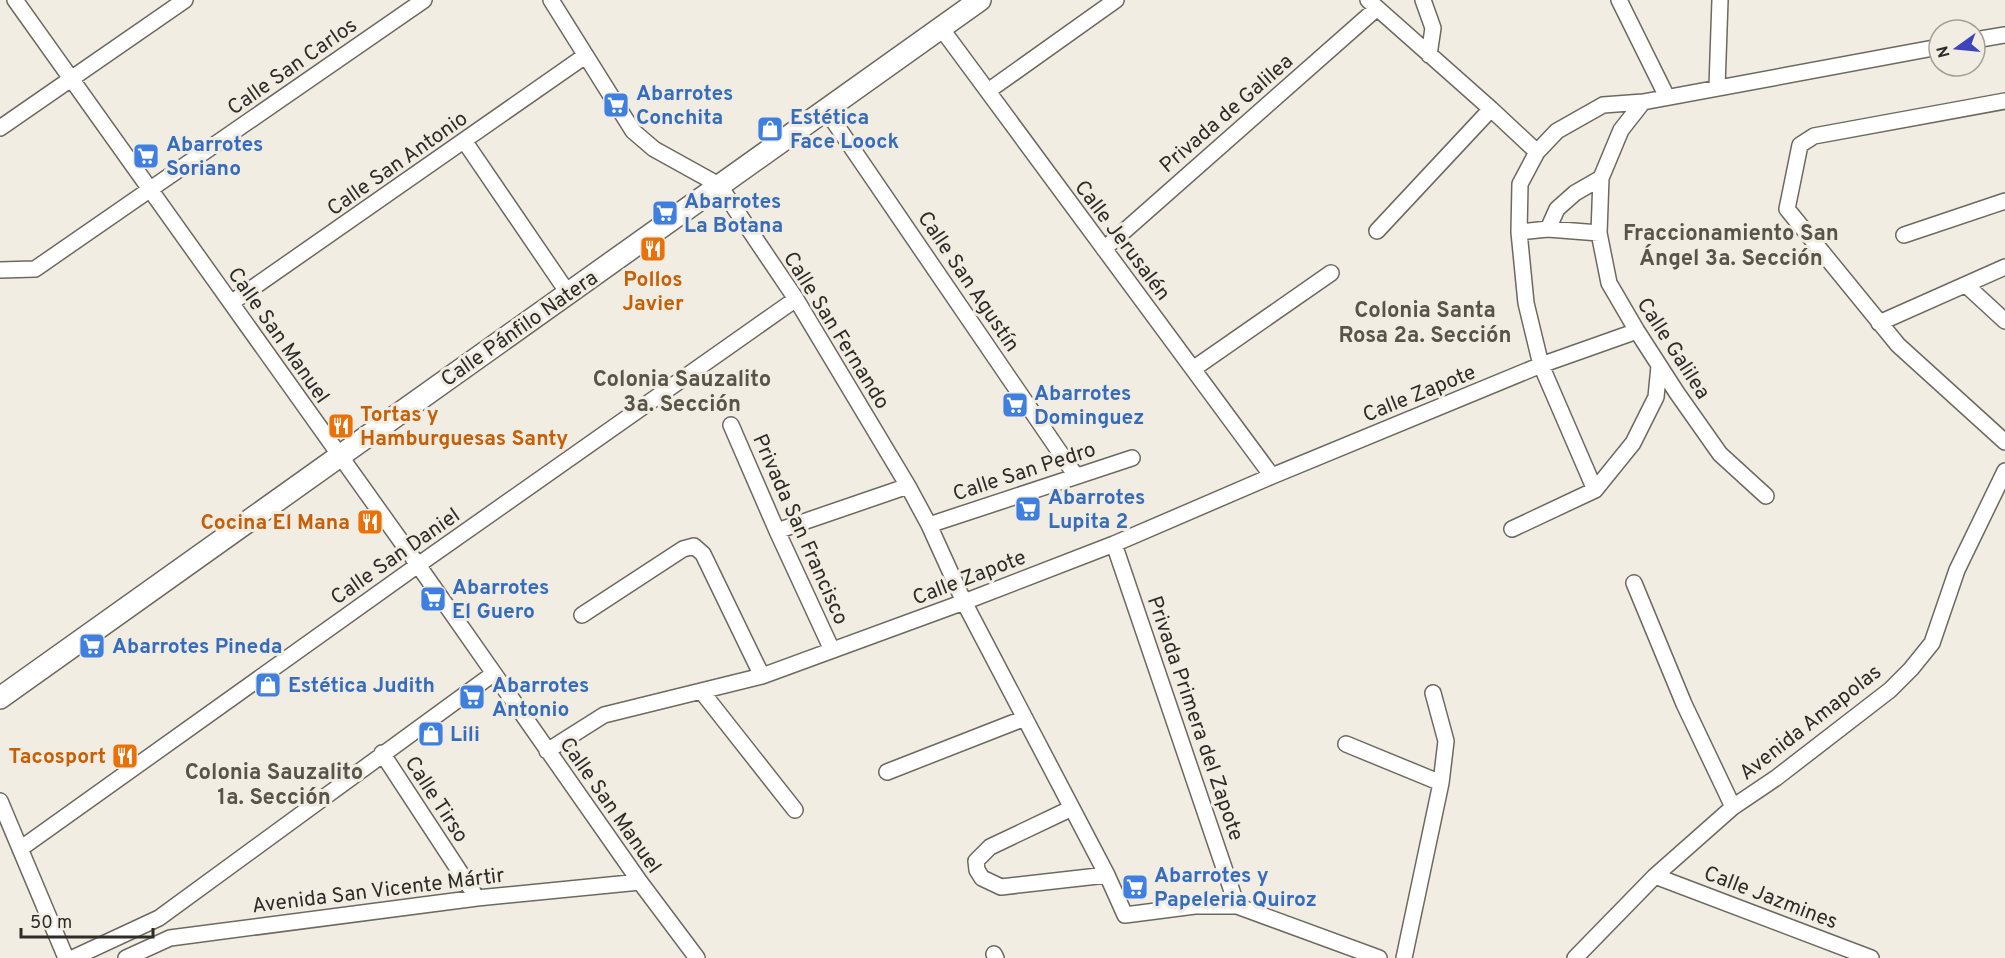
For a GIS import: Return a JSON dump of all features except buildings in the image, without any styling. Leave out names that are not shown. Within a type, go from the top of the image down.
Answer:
[{"type":"main road","name":"Calle Pánfilo Natera","points":[[0,698],[980,0]]},
{"type":"street","name":"Calle San Manuel","points":[[15,0],[418,565],[640,882],[697,958]]},
{"type":"street","points":[[0,128],[185,0]]},
{"type":"street","name":"Calle San Carlos","points":[[0,270],[35,269],[424,0]]},
{"type":"street","name":"Calle San Fernando","points":[[551,0],[633,131],[654,149],[719,185],[796,299],[929,525],[964,602],[1107,875],[1125,915],[1195,906],[1237,906]]},
{"type":"street","points":[[988,91],[1116,0]]},
{"type":"street","points":[[1423,0],[1433,28],[1429,55]]},
{"type":"street","points":[[1619,0],[1667,97]]},
{"type":"street","points":[[1717,87],[1720,0]]},
{"type":"street","points":[[1372,4],[1537,152]]},
{"type":"street","name":"Privada de Galilea","points":[[1104,249],[1372,4]]},
{"type":"street","name":"Calle Jerusalén","points":[[941,28],[1272,476]]},
{"type":"street","points":[[1987,38],[2005,35]]},
{"type":"street","points":[[1595,490],[1541,365],[1526,303],[1519,232],[1520,184],[1537,152],[1557,131],[1603,105],[1643,102],[1927,49]]},
{"type":"street","name":"Calle San Antonio","points":[[231,303],[465,142],[585,56]]},
{"type":"street","points":[[2005,101],[1814,136],[1800,145],[1787,209],[1898,345],[2005,442]]},
{"type":"street","name":"Calle Galilea","points":[[1643,102],[1621,130],[1601,178],[1599,233],[1609,282],[1636,331],[1720,454],[1766,496]]},
{"type":"street","points":[[1377,231],[1491,109]]},
{"type":"street","name":"Calle San Agustín","points":[[826,110],[1076,476]]},
{"type":"street","points":[[465,142],[568,293]]},
{"type":"street","points":[[1548,229],[1557,209],[1575,193],[1601,178]]},
{"type":"street","points":[[1904,235],[2005,201]]},
{"type":"street","points":[[1519,232],[1548,229],[1599,233]]},
{"type":"street","points":[[1879,322],[2005,267]]},
{"type":"street","points":[[1193,369],[1331,273]]},
{"type":"street","points":[[1966,285],[2005,321]]},
{"type":"street","name":"Calle San Daniel","points":[[20,849],[796,299]]},
{"type":"street","name":"Calle Zapote","points":[[547,751],[604,715],[762,676],[964,602],[1114,544],[1541,365],[1636,331]]},
{"type":"street","points":[[1512,529],[1595,490],[1633,443],[1656,397],[1659,366]]},
{"type":"street","name":"Privada San Francisco","points":[[731,425],[832,650]]},
{"type":"street","name":"Calle San Pedro","points":[[929,525],[1132,458]]},
{"type":"street","name":"Avenida Amapolas","points":[[1575,958],[1655,876],[1733,807],[1776,778],[1890,690],[1932,643],[1957,570],[2005,471]]},
{"type":"street","points":[[777,531],[908,486]]},
{"type":"street","name":"Privada Primera del Zapote","points":[[1114,544],[1237,906]]},
{"type":"street","points":[[582,615],[683,549],[694,546],[704,554],[762,676]]},
{"type":"street","points":[[1634,583],[1684,704],[1733,807]]},
{"type":"street","points":[[73,958],[159,918],[493,674]]},
{"type":"street","points":[[702,692],[795,810]]},
{"type":"street","points":[[1404,958],[1440,783],[1446,741],[1433,693]]},
{"type":"street","points":[[887,772],[1025,718]]},
{"type":"street","points":[[1346,744],[1440,783]]},
{"type":"street","name":"Calle Tirso","points":[[382,753],[477,898]]},
{"type":"street","points":[[0,801],[66,958]]},
{"type":"street","points":[[1072,808],[990,847],[976,861],[977,870],[982,878],[1001,887],[1107,875]]},
{"type":"street","name":"Calle Jazmines","points":[[1655,876],[1871,958]]},
{"type":"street","name":"Avenida San Vicente Mártir","points":[[126,958],[170,938],[477,898],[640,882]]},
{"type":"street","points":[[1237,906],[1378,958]]},
{"type":"street","points":[[159,918],[170,938]]},
{"type":"place","name":"Abarrotes Conchita","points":[[616,105]]},
{"type":"place","name":"Estética Face Loock","points":[[770,129]]},
{"type":"place","name":"Abarrotes Soriano","points":[[146,156]]},
{"type":"place","name":"Abarrotes La Botana","points":[[665,213]]},
{"type":"place","name":"Pollos Javier","points":[[653,249]]},
{"type":"place","name":"Abarrotes Dominguez","points":[[1015,405]]},
{"type":"place","name":"Tortas y Hamburguesas Santy","points":[[341,426]]},
{"type":"place","name":"Abarrotes Lupita 2","points":[[1028,509]]},
{"type":"place","name":"Cocina El Mana","points":[[370,522]]},
{"type":"place","name":"Abarrotes El Guero","points":[[433,599]]},
{"type":"place","name":"Abarrotes Pineda","points":[[92,646]]},
{"type":"place","name":"Estética Judith","points":[[268,685]]},
{"type":"place","name":"Abarrotes Antonio","points":[[472,697]]},
{"type":"place","name":"Lili","points":[[431,734]]},
{"type":"place","name":"Tacosport","points":[[125,756]]},
{"type":"place","name":"Abarrotes y Papeleria Quiroz","points":[[1135,887]]},
{"type":"district","name":"Fraccionamiento San Ángel 3a. Sección","points":[[1731,244]]},
{"type":"district","name":"Colonia Santa Rosa 2a. Sección","points":[[1425,322]]},
{"type":"district","name":"Colonia Sauzalito 3a. Sección","points":[[682,390]]},
{"type":"district","name":"Colonia Sauzalito 1a. Sección","points":[[274,784]]}]
